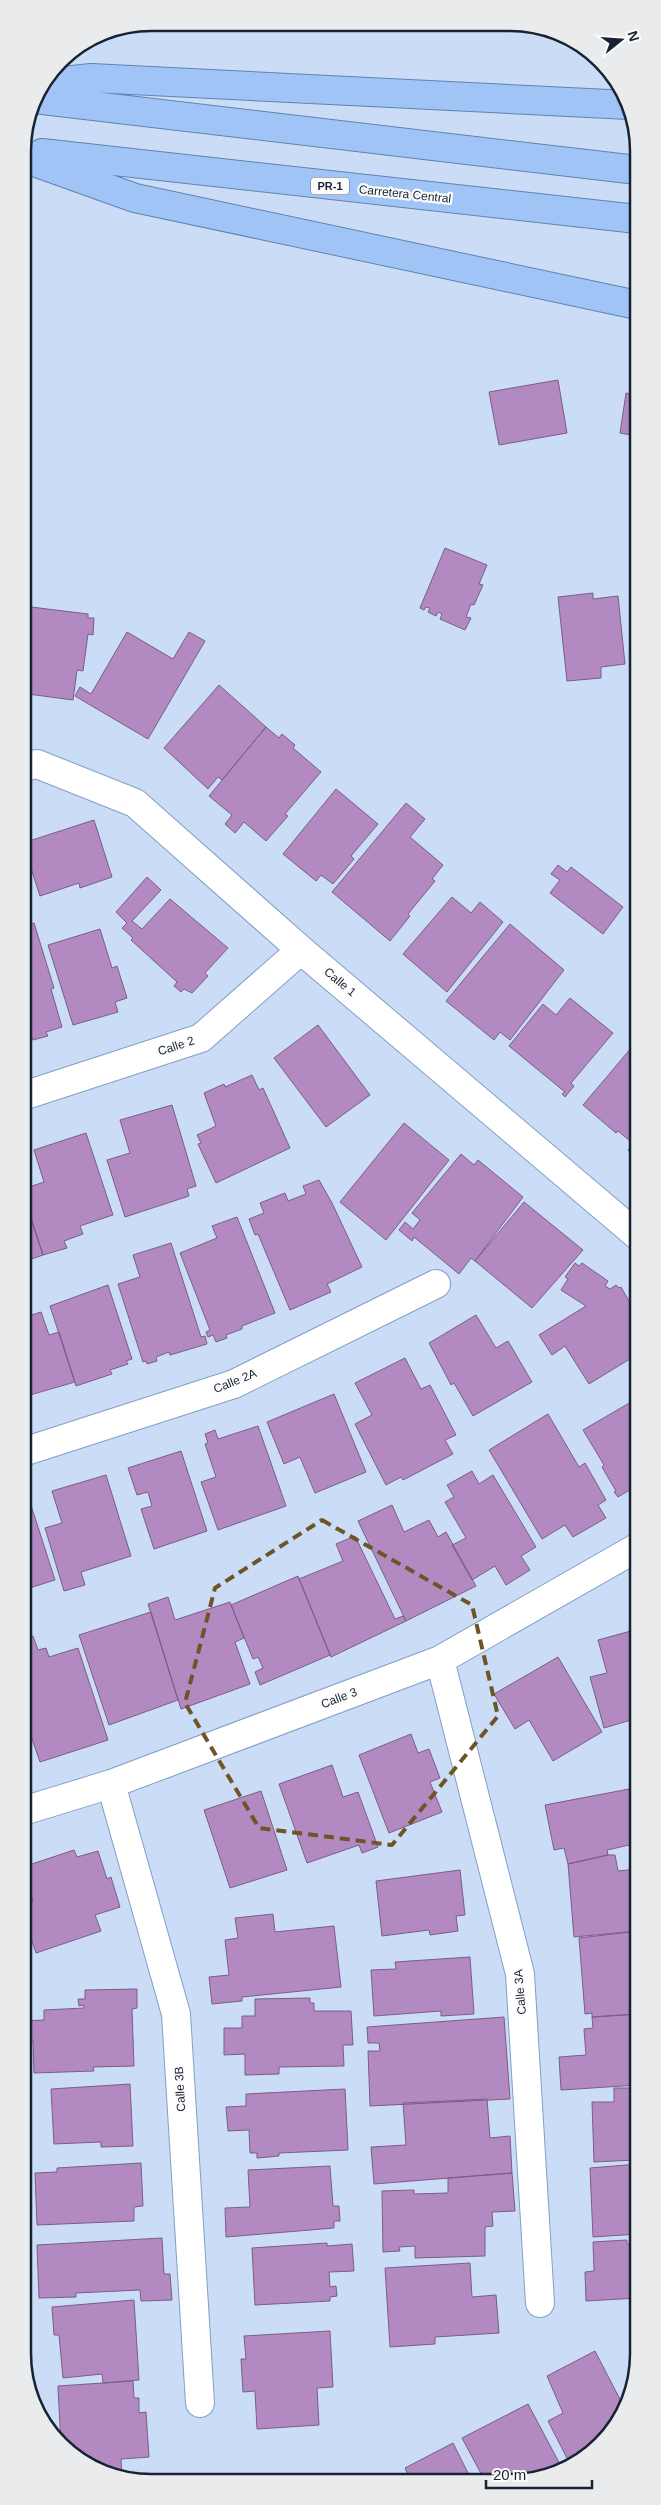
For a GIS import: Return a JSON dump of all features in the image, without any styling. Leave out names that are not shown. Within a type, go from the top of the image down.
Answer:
[{"type":"highway","points":[[53,82],[91,78],[621,105]]},
{"type":"highway","points":[[43,100],[630,169]]},
{"type":"highway","name":"Carretera Central","points":[[32,152],[630,219]]},
{"type":"highway","points":[[32,161],[135,198],[630,303]]},
{"type":"street","name":"Calle 1","points":[[32,765],[37,764],[135,803],[302,950],[630,1229]]},
{"type":"street","name":"Calle 2","points":[[32,1093],[201,1038],[302,950]]},
{"type":"street","name":"Calle 2A","points":[[31,1449],[234,1384],[436,1284]]},
{"type":"street","name":"Calle 3","points":[[31,1808],[111,1784],[440,1660],[629,1552]]},
{"type":"street","name":"Calle 3A","points":[[440,1660],[520,1974],[540,2303]]},
{"type":"street","name":"Calle 3B","points":[[111,1784],[176,2014],[200,2404]]},
{"type":"highlighted area","points":[[322,1520],[472,1605],[498,1716],[392,1845],[259,1828],[185,1703],[215,1588]]},
{"type":"building","points":[[558,380],[567,433],[499,445],[489,392]]},
{"type":"building","points":[[626,393],[630,394],[630,435],[620,433]]},
{"type":"building","points":[[445,548],[487,565],[479,584],[483,585],[474,605],[471,604],[466,617],[471,618],[465,630],[440,619],[442,614],[438,612],[436,616],[428,612],[430,608],[426,607],[424,610],[420,608]]},
{"type":"building","points":[[593,593],[593,599],[618,596],[625,664],[601,667],[601,678],[567,681],[558,597]]},
{"type":"building","points":[[32,607],[88,614],[88,618],[94,618],[93,635],[88,634],[83,671],[77,670],[73,700],[32,695]]},
{"type":"building","points":[[127,632],[173,659],[189,632],[205,641],[148,739],[75,696],[80,687],[91,694]]},
{"type":"building","points":[[219,685],[266,727],[222,780],[218,777],[208,789],[164,748]]},
{"type":"building","points":[[266,727],[279,738],[282,734],[295,745],[293,748],[321,772],[285,814],[288,816],[266,841],[244,822],[235,833],[225,824],[232,815],[209,796]]},
{"type":"building","points":[[336,789],[378,824],[351,856],[354,859],[333,884],[321,875],[316,881],[283,854]]},
{"type":"building","points":[[406,803],[425,819],[410,837],[443,865],[432,879],[435,881],[408,914],[410,916],[390,941],[332,892]]},
{"type":"building","points":[[94,820],[112,877],[80,888],[79,883],[40,896],[32,870],[32,840]]},
{"type":"building","points":[[558,865],[567,872],[571,867],[623,907],[603,934],[550,893],[560,880],[551,874]]},
{"type":"building","points":[[147,877],[161,890],[132,921],[142,929],[170,899],[228,948],[205,973],[208,976],[192,993],[184,989],[181,992],[174,986],[177,982],[131,940],[133,938],[122,928],[127,923],[116,912]]},
{"type":"building","points":[[452,897],[471,913],[480,902],[503,922],[447,992],[403,954]]},
{"type":"building","points":[[34,923],[54,988],[51,989],[62,1027],[46,1032],[48,1036],[33,1040],[32,1037],[32,924]]},
{"type":"building","points":[[510,924],[564,970],[510,1040],[500,1032],[494,1040],[446,1001]]},
{"type":"building","points":[[100,929],[112,968],[117,966],[127,998],[115,1002],[118,1012],[73,1025],[48,945]]},
{"type":"building","points":[[570,998],[613,1033],[571,1083],[574,1086],[565,1097],[562,1094],[565,1092],[509,1046],[543,1004],[556,1015]]},
{"type":"building","points":[[318,1025],[370,1095],[326,1127],[274,1058]]},
{"type":"building","points":[[630,1050],[630,1141],[618,1131],[616,1133],[583,1105]]},
{"type":"building","points":[[252,1075],[259,1090],[263,1088],[290,1148],[216,1183],[198,1144],[201,1143],[197,1135],[216,1126],[204,1093],[224,1084],[225,1087]]},
{"type":"building","points":[[172,1105],[196,1186],[187,1189],[189,1196],[125,1217],[107,1160],[130,1153],[120,1120]]},
{"type":"building","points":[[404,1123],[449,1160],[386,1240],[340,1202]]},
{"type":"building","points":[[86,1133],[113,1215],[80,1226],[83,1234],[64,1241],[67,1248],[43,1255],[32,1220],[32,1186],[44,1182],[34,1150]]},
{"type":"building","points":[[461,1154],[474,1165],[478,1160],[523,1197],[475,1261],[471,1258],[459,1274],[414,1237],[412,1241],[399,1230],[405,1222],[413,1229],[420,1220],[412,1213]]},
{"type":"building","points":[[319,1180],[362,1267],[327,1284],[331,1292],[290,1310],[258,1234],[255,1235],[249,1219],[264,1213],[260,1203],[285,1193],[288,1201],[306,1194],[303,1186]]},
{"type":"building","points":[[524,1202],[583,1250],[532,1308],[475,1261]]},
{"type":"building","points":[[237,1217],[275,1313],[242,1326],[242,1329],[226,1335],[227,1338],[216,1342],[213,1335],[208,1337],[206,1332],[210,1330],[180,1253],[217,1238],[212,1226]]},
{"type":"building","points":[[32,1220],[43,1255],[31,1259]]},
{"type":"building","points":[[171,1243],[201,1337],[205,1336],[207,1344],[170,1355],[169,1352],[156,1357],[157,1361],[147,1364],[146,1361],[143,1362],[118,1284],[140,1277],[133,1255]]},
{"type":"building","points":[[575,1263],[579,1266],[582,1263],[608,1281],[605,1286],[610,1289],[616,1285],[619,1288],[621,1287],[629,1302],[629,1359],[589,1384],[565,1346],[552,1355],[539,1335],[586,1306],[561,1290],[568,1279],[565,1277]]},
{"type":"building","points":[[108,1285],[132,1359],[126,1361],[128,1364],[110,1370],[112,1374],[76,1386],[50,1306]]},
{"type":"building","points":[[41,1312],[49,1335],[59,1332],[75,1382],[31,1395],[31,1315]]},
{"type":"building","points":[[476,1315],[496,1348],[508,1341],[532,1382],[473,1416],[454,1383],[451,1385],[429,1343]]},
{"type":"building","points":[[405,1358],[421,1389],[430,1385],[456,1435],[445,1440],[453,1454],[403,1480],[401,1477],[386,1485],[355,1424],[372,1415],[355,1383]]},
{"type":"building","points":[[334,1394],[366,1472],[315,1493],[300,1457],[284,1464],[267,1422]]},
{"type":"building","points":[[629,1403],[629,1490],[618,1497],[614,1492],[616,1491],[602,1467],[604,1465],[583,1430]]},
{"type":"building","points":[[548,1414],[579,1467],[585,1463],[606,1500],[598,1505],[606,1518],[573,1537],[565,1525],[542,1539],[489,1450]]},
{"type":"building","points":[[258,1426],[286,1506],[218,1530],[201,1482],[216,1477],[205,1444],[208,1443],[205,1434],[215,1430],[218,1439]]},
{"type":"building","points":[[181,1451],[207,1531],[154,1549],[141,1509],[152,1506],[148,1492],[137,1495],[128,1468]]},
{"type":"building","points":[[472,1471],[479,1484],[493,1475],[536,1547],[521,1556],[530,1570],[506,1585],[495,1566],[472,1580],[452,1545],[466,1538],[445,1502],[454,1497],[447,1485]]},
{"type":"building","points":[[106,1475],[131,1556],[81,1572],[85,1585],[64,1591],[45,1528],[62,1523],[52,1491]]},
{"type":"building","points":[[392,1505],[404,1532],[429,1520],[438,1537],[446,1532],[476,1586],[406,1621],[358,1521]]},
{"type":"building","points":[[31,1506],[55,1580],[31,1587]]},
{"type":"building","points":[[355,1536],[395,1619],[403,1616],[406,1621],[331,1657],[299,1579],[343,1561],[336,1544]]},
{"type":"building","points":[[298,1576],[330,1655],[260,1685],[255,1672],[263,1668],[258,1657],[253,1659],[231,1605]]},
{"type":"building","points":[[168,1597],[175,1620],[230,1602],[244,1638],[235,1642],[250,1684],[181,1709],[148,1604]]},
{"type":"building","points":[[151,1612],[178,1700],[109,1725],[79,1635]]},
{"type":"building","points":[[629,1631],[629,1721],[604,1728],[590,1677],[607,1673],[598,1640]]},
{"type":"building","points":[[33,1636],[38,1650],[46,1648],[49,1657],[78,1648],[108,1740],[40,1762],[31,1737],[31,1637]]},
{"type":"building","points":[[558,1657],[602,1732],[553,1761],[529,1720],[515,1729],[494,1694]]},
{"type":"building","points":[[411,1734],[418,1753],[429,1749],[440,1778],[430,1782],[442,1812],[389,1833],[359,1755]]},
{"type":"building","points":[[332,1765],[343,1797],[358,1792],[378,1847],[362,1853],[359,1845],[307,1863],[279,1784]]},
{"type":"building","points":[[629,1789],[629,1845],[607,1850],[608,1855],[568,1864],[564,1848],[554,1850],[545,1805]]},
{"type":"building","points":[[261,1791],[287,1870],[230,1888],[204,1810]]},
{"type":"building","points":[[74,1850],[77,1857],[98,1851],[107,1879],[111,1877],[120,1907],[95,1915],[101,1931],[36,1953],[31,1939],[31,1902],[33,1901],[31,1864]]},
{"type":"building","points":[[615,1855],[618,1871],[629,1870],[629,1932],[574,1937],[568,1864]]},
{"type":"building","points":[[460,1870],[465,1915],[456,1916],[458,1931],[430,1935],[429,1930],[382,1936],[376,1881]]},
{"type":"building","points":[[273,1914],[275,1932],[334,1926],[341,1987],[242,1997],[242,2001],[212,2004],[209,1977],[229,1975],[225,1940],[238,1938],[235,1918]]},
{"type":"building","points":[[629,1932],[629,2015],[592,2017],[592,2013],[585,2014],[579,1938]]},
{"type":"building","points":[[470,1957],[474,2014],[441,2016],[441,2011],[374,2016],[371,1970],[396,1969],[395,1962]]},
{"type":"building","points":[[137,1989],[137,2008],[132,2009],[134,2066],[93,2067],[94,2071],[34,2073],[31,2021],[44,2020],[44,2010],[84,2008],[84,2005],[79,2006],[78,1999],[85,1999],[85,1990]]},
{"type":"building","points":[[310,1998],[310,2003],[314,2003],[314,2011],[351,2011],[353,2045],[343,2045],[344,2066],[279,2067],[279,2074],[245,2075],[245,2054],[224,2055],[224,2028],[242,2028],[242,2016],[255,2016],[255,1999]]},
{"type":"building","points":[[629,2015],[629,2086],[561,2090],[559,2057],[586,2055],[584,2029],[593,2028],[592,2017]]},
{"type":"building","points":[[504,2017],[510,2099],[370,2106],[368,2051],[380,2051],[379,2043],[368,2043],[367,2027]]},
{"type":"building","points":[[130,2084],[133,2146],[101,2147],[101,2142],[54,2144],[51,2089]]},
{"type":"building","points":[[614,2088],[629,2088],[629,2160],[594,2162],[592,2102],[614,2102]]},
{"type":"building","points":[[345,2089],[348,2150],[279,2153],[279,2156],[257,2158],[257,2153],[250,2153],[249,2130],[228,2131],[226,2107],[246,2106],[246,2094]]},
{"type":"building","points":[[487,2099],[490,2138],[510,2136],[512,2173],[374,2184],[371,2147],[406,2145],[403,2103]]},
{"type":"building","points":[[141,2163],[143,2206],[134,2207],[134,2221],[37,2225],[35,2173],[57,2172],[57,2168]]},
{"type":"building","points":[[629,2165],[629,2235],[593,2237],[590,2168]]},
{"type":"building","points":[[330,2166],[333,2206],[339,2206],[340,2221],[334,2221],[334,2228],[226,2237],[225,2208],[250,2207],[248,2170]]},
{"type":"building","points":[[512,2173],[515,2211],[492,2212],[493,2226],[485,2227],[485,2256],[415,2258],[415,2246],[399,2247],[400,2251],[383,2252],[382,2191],[414,2190],[414,2194],[448,2193],[448,2178]]},
{"type":"building","points":[[162,2238],[164,2274],[170,2274],[172,2300],[141,2301],[140,2290],[76,2293],[76,2297],[39,2298],[37,2245]]},
{"type":"building","points":[[627,2240],[627,2244],[629,2244],[629,2299],[586,2301],[585,2272],[594,2271],[593,2242]]},
{"type":"building","points":[[327,2243],[327,2246],[352,2244],[354,2271],[329,2272],[330,2287],[336,2286],[337,2296],[330,2297],[330,2301],[255,2305],[252,2248]]},
{"type":"building","points":[[470,2263],[472,2297],[496,2295],[499,2333],[435,2337],[435,2344],[390,2347],[385,2268]]},
{"type":"building","points":[[134,2300],[139,2380],[103,2383],[102,2374],[63,2378],[59,2335],[54,2335],[52,2307]]},
{"type":"building","points":[[330,2331],[333,2387],[317,2388],[319,2425],[257,2429],[255,2391],[243,2392],[241,2359],[246,2359],[244,2336]]},
{"type":"building","points":[[595,2351],[621,2401],[610,2421],[600,2433],[583,2449],[567,2459],[548,2421],[563,2413],[547,2376]]},
{"type":"building","points":[[133,2381],[134,2398],[139,2398],[139,2413],[146,2412],[149,2457],[121,2459],[122,2470],[105,2465],[78,2449],[60,2432],[58,2386]]},
{"type":"building","points":[[528,2404],[559,2463],[526,2473],[481,2474],[462,2438]]},
{"type":"building","points":[[453,2443],[468,2474],[408,2474],[405,2468]]}]
